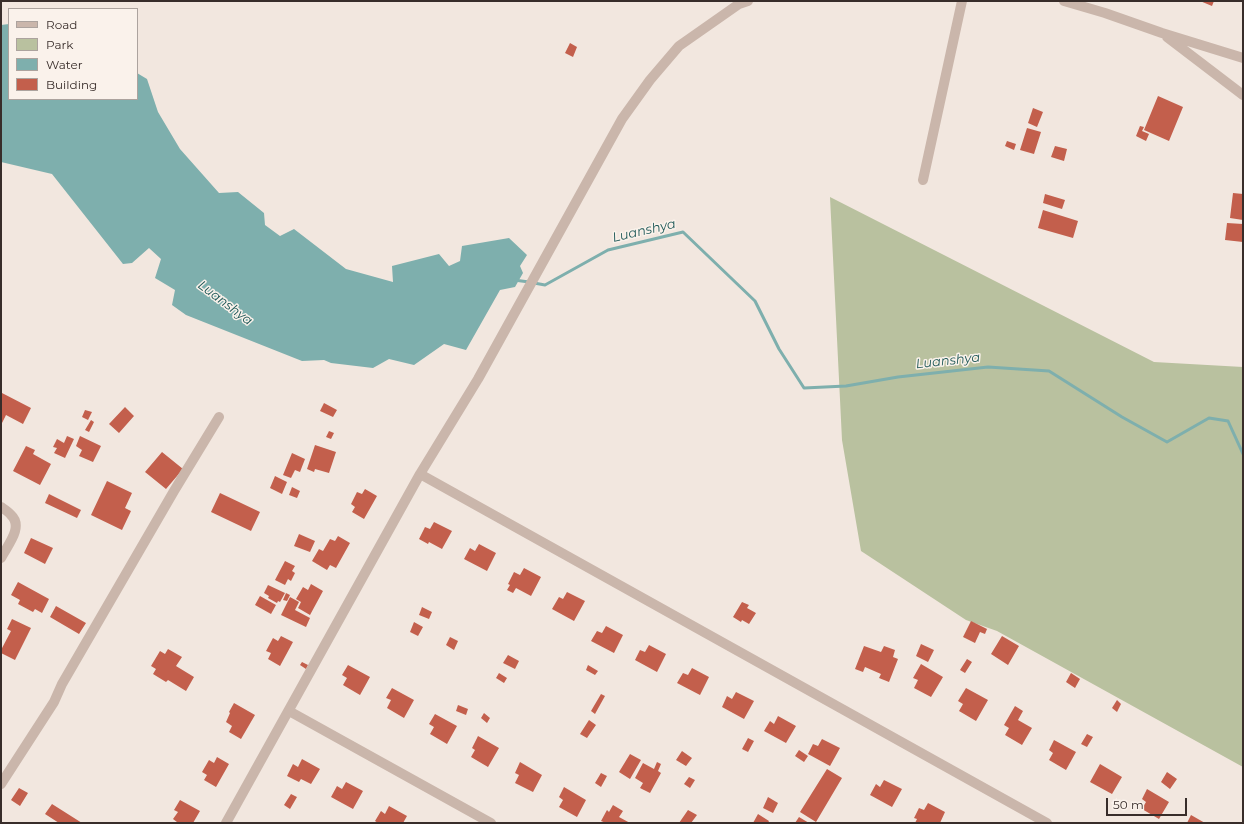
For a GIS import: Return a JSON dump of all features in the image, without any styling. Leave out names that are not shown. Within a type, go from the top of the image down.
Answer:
[{"type":"street","points":[[226,823],[420,474],[478,379],[622,119],[650,80],[679,46],[739,4],[748,1]]},
{"type":"street","points":[[923,180],[962,1]]},
{"type":"street","points":[[1064,1],[1243,58]]},
{"type":"street","points":[[1162,33],[1243,96]]},
{"type":"street","points":[[1,784],[54,702],[62,684],[219,416]]},
{"type":"street","points":[[420,474],[1047,823]]},
{"type":"street","points":[[1,507],[12,515],[16,524],[15,532],[1,558]]},
{"type":"street","points":[[289,711],[491,823]]},
{"type":"green space","points":[[830,197],[1154,362],[1243,367],[1243,767],[997,631],[966,620],[861,551],[842,440]]},
{"type":"water","points":[[8,24],[8,100],[138,100],[138,74],[147,79],[158,112],[180,149],[219,193],[238,192],[264,213],[265,225],[280,236],[294,229],[346,269],[393,282],[392,266],[439,254],[449,266],[460,261],[462,246],[509,238],[527,255],[520,266],[523,273],[515,287],[500,290],[466,350],[444,344],[414,365],[389,359],[373,368],[331,363],[324,360],[302,361],[186,315],[172,305],[175,290],[155,278],[161,259],[149,248],[132,263],[123,264],[52,174],[1,162],[1,25]]},
{"type":"building","points":[[1200,1],[1214,1],[1212,6]]},
{"type":"building","points":[[570,43],[577,47],[573,57],[565,53]]},
{"type":"building","points":[[1158,96],[1183,107],[1169,141],[1144,130]]},
{"type":"building","points":[[1033,108],[1043,112],[1037,127],[1028,123]]},
{"type":"building","points":[[1140,126],[1144,127],[1142,131],[1149,134],[1146,141],[1136,136]]},
{"type":"building","points":[[1027,128],[1041,132],[1034,154],[1020,150]]},
{"type":"building","points":[[1007,141],[1016,144],[1014,150],[1005,146]]},
{"type":"building","points":[[1055,146],[1067,149],[1064,161],[1051,157]]},
{"type":"building","points":[[1233,193],[1243,194],[1243,220],[1230,218]]},
{"type":"building","points":[[1045,194],[1065,200],[1062,209],[1043,203]]},
{"type":"building","points":[[1043,210],[1078,221],[1073,238],[1038,228]]},
{"type":"building","points":[[1227,223],[1243,224],[1243,242],[1225,240]]},
{"type":"building","points":[[2,393],[31,408],[23,424],[6,415],[1,425]]},
{"type":"building","points":[[324,403],[337,410],[333,417],[320,411]]},
{"type":"building","points":[[125,407],[134,416],[119,433],[109,424]]},
{"type":"building","points":[[85,410],[92,412],[88,420],[82,417]]},
{"type":"building","points":[[91,420],[94,422],[89,432],[85,430]]},
{"type":"building","points":[[329,431],[334,433],[331,439],[326,437]]},
{"type":"building","points":[[67,436],[74,439],[65,458],[54,453],[57,448],[53,447],[57,439],[64,443]]},
{"type":"building","points":[[80,436],[101,446],[93,462],[79,456],[82,450],[76,446]]},
{"type":"building","points":[[315,445],[336,452],[329,473],[315,469],[314,472],[307,469]]},
{"type":"building","points":[[26,446],[35,450],[33,454],[51,464],[40,485],[13,471]]},
{"type":"building","points":[[162,452],[183,469],[166,489],[145,472]]},
{"type":"building","points":[[292,453],[305,459],[300,472],[295,470],[291,478],[283,475]]},
{"type":"building","points":[[275,476],[287,482],[282,494],[270,488]]},
{"type":"building","points":[[107,481],[132,493],[125,508],[131,511],[122,530],[91,515]]},
{"type":"building","points":[[292,487],[300,491],[297,498],[289,495]]},
{"type":"building","points":[[365,489],[377,496],[364,519],[352,512],[355,507],[351,504],[357,492],[362,494]]},
{"type":"building","points":[[220,493],[260,512],[251,531],[211,512]]},
{"type":"building","points":[[49,494],[81,510],[77,518],[45,503]]},
{"type":"building","points":[[434,522],[452,531],[442,549],[429,542],[428,544],[419,539],[425,527],[430,529]]},
{"type":"building","points":[[299,534],[315,541],[310,552],[294,546]]},
{"type":"building","points":[[338,536],[350,543],[336,568],[330,565],[327,570],[312,561],[319,549],[323,551],[330,539],[335,541]]},
{"type":"building","points":[[31,538],[53,548],[45,564],[24,553]]},
{"type":"building","points":[[479,544],[496,553],[487,571],[464,559],[470,548],[475,551]]},
{"type":"building","points":[[285,561],[295,566],[292,571],[295,573],[291,581],[288,579],[285,585],[275,580]]},
{"type":"building","points":[[524,568],[541,577],[531,596],[516,588],[513,593],[507,590],[510,585],[508,584],[514,572],[520,575]]},
{"type":"building","points":[[18,582],[49,599],[42,613],[35,609],[33,612],[18,604],[20,600],[11,595]]},
{"type":"building","points":[[311,584],[323,591],[310,615],[298,608],[301,602],[296,599],[303,587],[308,590]]},
{"type":"building","points":[[268,585],[285,593],[280,602],[278,601],[277,603],[268,598],[269,596],[264,593]]},
{"type":"building","points":[[567,592],[585,601],[574,621],[552,609],[559,597],[563,599]]},
{"type":"building","points":[[286,593],[290,595],[287,601],[283,600]]},
{"type":"building","points":[[260,596],[276,605],[271,614],[255,605]]},
{"type":"building","points":[[290,597],[299,602],[295,610],[310,618],[306,627],[281,615]]},
{"type":"building","points":[[742,602],[749,605],[747,608],[756,613],[749,624],[742,620],[741,622],[733,617]]},
{"type":"building","points":[[56,606],[86,623],[79,634],[50,617]]},
{"type":"building","points":[[422,607],[432,612],[429,619],[419,615]]},
{"type":"building","points":[[12,619],[31,628],[15,660],[1,653],[1,650],[11,631],[7,629]]},
{"type":"building","points":[[971,621],[987,629],[985,634],[980,632],[975,643],[963,637]]},
{"type":"building","points":[[414,622],[423,627],[418,636],[410,632]]},
{"type":"building","points":[[606,626],[623,635],[614,653],[591,641],[597,631],[602,633]]},
{"type":"building","points":[[281,636],[293,642],[280,666],[268,659],[271,653],[266,651],[273,638],[278,641]]},
{"type":"building","points":[[1002,636],[1019,646],[1008,665],[991,654]]},
{"type":"building","points":[[450,637],[458,641],[454,650],[446,645]]},
{"type":"building","points":[[921,644],[934,650],[928,662],[916,656]]},
{"type":"building","points":[[649,645],[666,654],[657,672],[635,660],[640,650],[645,652]]},
{"type":"building","points":[[864,646],[881,652],[884,646],[895,650],[893,657],[898,659],[889,682],[879,678],[881,674],[865,667],[863,672],[855,669]]},
{"type":"building","points":[[168,649],[182,657],[176,666],[194,677],[186,691],[168,680],[166,682],[153,674],[156,669],[151,666],[160,651],[165,654]]},
{"type":"building","points":[[508,655],[519,661],[515,669],[503,663]]},
{"type":"building","points":[[967,659],[972,662],[965,673],[960,670]]},
{"type":"building","points":[[302,662],[308,665],[306,669],[300,665]]},
{"type":"building","points":[[921,664],[943,677],[931,697],[914,688],[918,680],[913,678]]},
{"type":"building","points":[[348,665],[370,677],[360,695],[343,685],[347,678],[342,675]]},
{"type":"building","points":[[588,665],[598,671],[595,675],[586,670]]},
{"type":"building","points":[[692,668],[709,677],[700,695],[677,683],[683,673],[688,675]]},
{"type":"building","points":[[499,673],[507,678],[504,683],[496,678]]},
{"type":"building","points":[[1071,673],[1080,679],[1075,688],[1066,682]]},
{"type":"building","points":[[392,688],[414,700],[404,718],[387,708],[391,700],[386,698]]},
{"type":"building","points":[[966,688],[988,700],[976,721],[959,711],[963,704],[958,701]]},
{"type":"building","points":[[736,692],[754,701],[744,719],[722,707],[727,696],[732,699]]},
{"type":"building","points":[[601,694],[605,696],[595,714],[591,711]]},
{"type":"building","points":[[1117,700],[1121,704],[1117,712],[1112,708]]},
{"type":"building","points":[[234,703],[255,715],[241,739],[229,732],[232,726],[226,722]]},
{"type":"building","points":[[458,705],[468,709],[466,715],[456,711]]},
{"type":"building","points":[[1015,706],[1023,711],[1018,720],[1032,728],[1022,745],[1005,735],[1009,728],[1004,725]]},
{"type":"building","points":[[484,713],[490,718],[487,723],[481,718]]},
{"type":"building","points":[[435,714],[457,726],[447,744],[430,734],[434,727],[429,724]]},
{"type":"building","points":[[778,716],[796,726],[786,743],[764,731],[770,721],[774,724]]},
{"type":"building","points":[[589,720],[596,725],[587,738],[580,734]]},
{"type":"building","points":[[1087,734],[1093,737],[1087,747],[1081,744]]},
{"type":"building","points":[[478,736],[499,748],[488,767],[471,757],[475,750],[472,748]]},
{"type":"building","points":[[748,738],[754,741],[748,752],[742,749]]},
{"type":"building","points":[[822,739],[840,748],[830,766],[808,754],[813,744],[818,746]]},
{"type":"building","points":[[1054,740],[1076,752],[1066,770],[1049,760],[1053,753],[1049,750]]},
{"type":"building","points":[[799,750],[808,756],[804,762],[795,756]]},
{"type":"building","points":[[682,751],[692,758],[686,766],[676,760]]},
{"type":"building","points":[[630,754],[641,760],[630,779],[619,772]]},
{"type":"building","points":[[217,757],[229,764],[216,787],[204,780],[207,775],[202,772],[209,760],[214,763]]},
{"type":"building","points":[[302,759],[320,769],[311,784],[301,779],[299,782],[287,776],[293,764],[298,767]]},
{"type":"building","points":[[520,762],[542,775],[533,792],[515,783],[519,775],[515,773]]},
{"type":"building","points":[[657,762],[661,764],[658,771],[661,773],[650,793],[640,788],[643,783],[635,778],[643,763],[654,769]]},
{"type":"building","points":[[1100,764],[1122,777],[1112,794],[1090,782]]},
{"type":"building","points":[[827,769],[842,778],[816,822],[800,812]]},
{"type":"building","points":[[1167,772],[1177,779],[1170,789],[1161,782]]},
{"type":"building","points":[[601,773],[607,776],[601,787],[595,783]]},
{"type":"building","points":[[689,777],[695,780],[690,788],[684,784]]},
{"type":"building","points":[[884,780],[902,789],[892,807],[870,795],[876,784],[880,787]]},
{"type":"building","points":[[346,782],[363,791],[353,809],[331,797],[337,786],[342,789]]},
{"type":"building","points":[[564,787],[586,800],[577,817],[559,807],[563,800],[559,797]]},
{"type":"building","points":[[19,788],[28,793],[20,806],[11,800]]},
{"type":"building","points":[[1147,789],[1169,802],[1159,819],[1142,809],[1146,802],[1142,799]]},
{"type":"building","points":[[291,794],[297,797],[290,809],[284,805]]},
{"type":"building","points":[[768,797],[778,803],[773,813],[763,808]]},
{"type":"building","points":[[180,800],[200,811],[193,823],[177,823],[173,819],[178,812],[174,810]]},
{"type":"building","points":[[928,803],[945,812],[940,823],[915,823],[917,819],[914,818],[919,808],[924,810]]},
{"type":"building","points":[[52,804],[82,823],[59,823],[45,814]]},
{"type":"building","points":[[613,805],[623,811],[619,817],[630,823],[606,823],[601,821],[607,810],[609,812]]},
{"type":"building","points":[[389,806],[407,816],[403,823],[378,823],[375,821],[381,811],[385,814]]},
{"type":"building","points":[[688,810],[697,815],[691,823],[679,823]]},
{"type":"building","points":[[758,814],[769,821],[768,823],[753,823]]},
{"type":"building","points":[[1191,815],[1205,823],[1187,823]]},
{"type":"building","points":[[799,817],[809,823],[795,823]]},
{"type":"waterway","name":"Luanshya","points":[[534,283],[545,285],[608,250],[683,232],[755,301],[779,349],[804,388],[846,386],[898,377],[988,367],[1049,371],[1122,417],[1167,442],[1209,418],[1228,421],[1243,454]]},
{"type":"waterway","name":"Luanshya","points":[[514,280],[529,282]]}]
